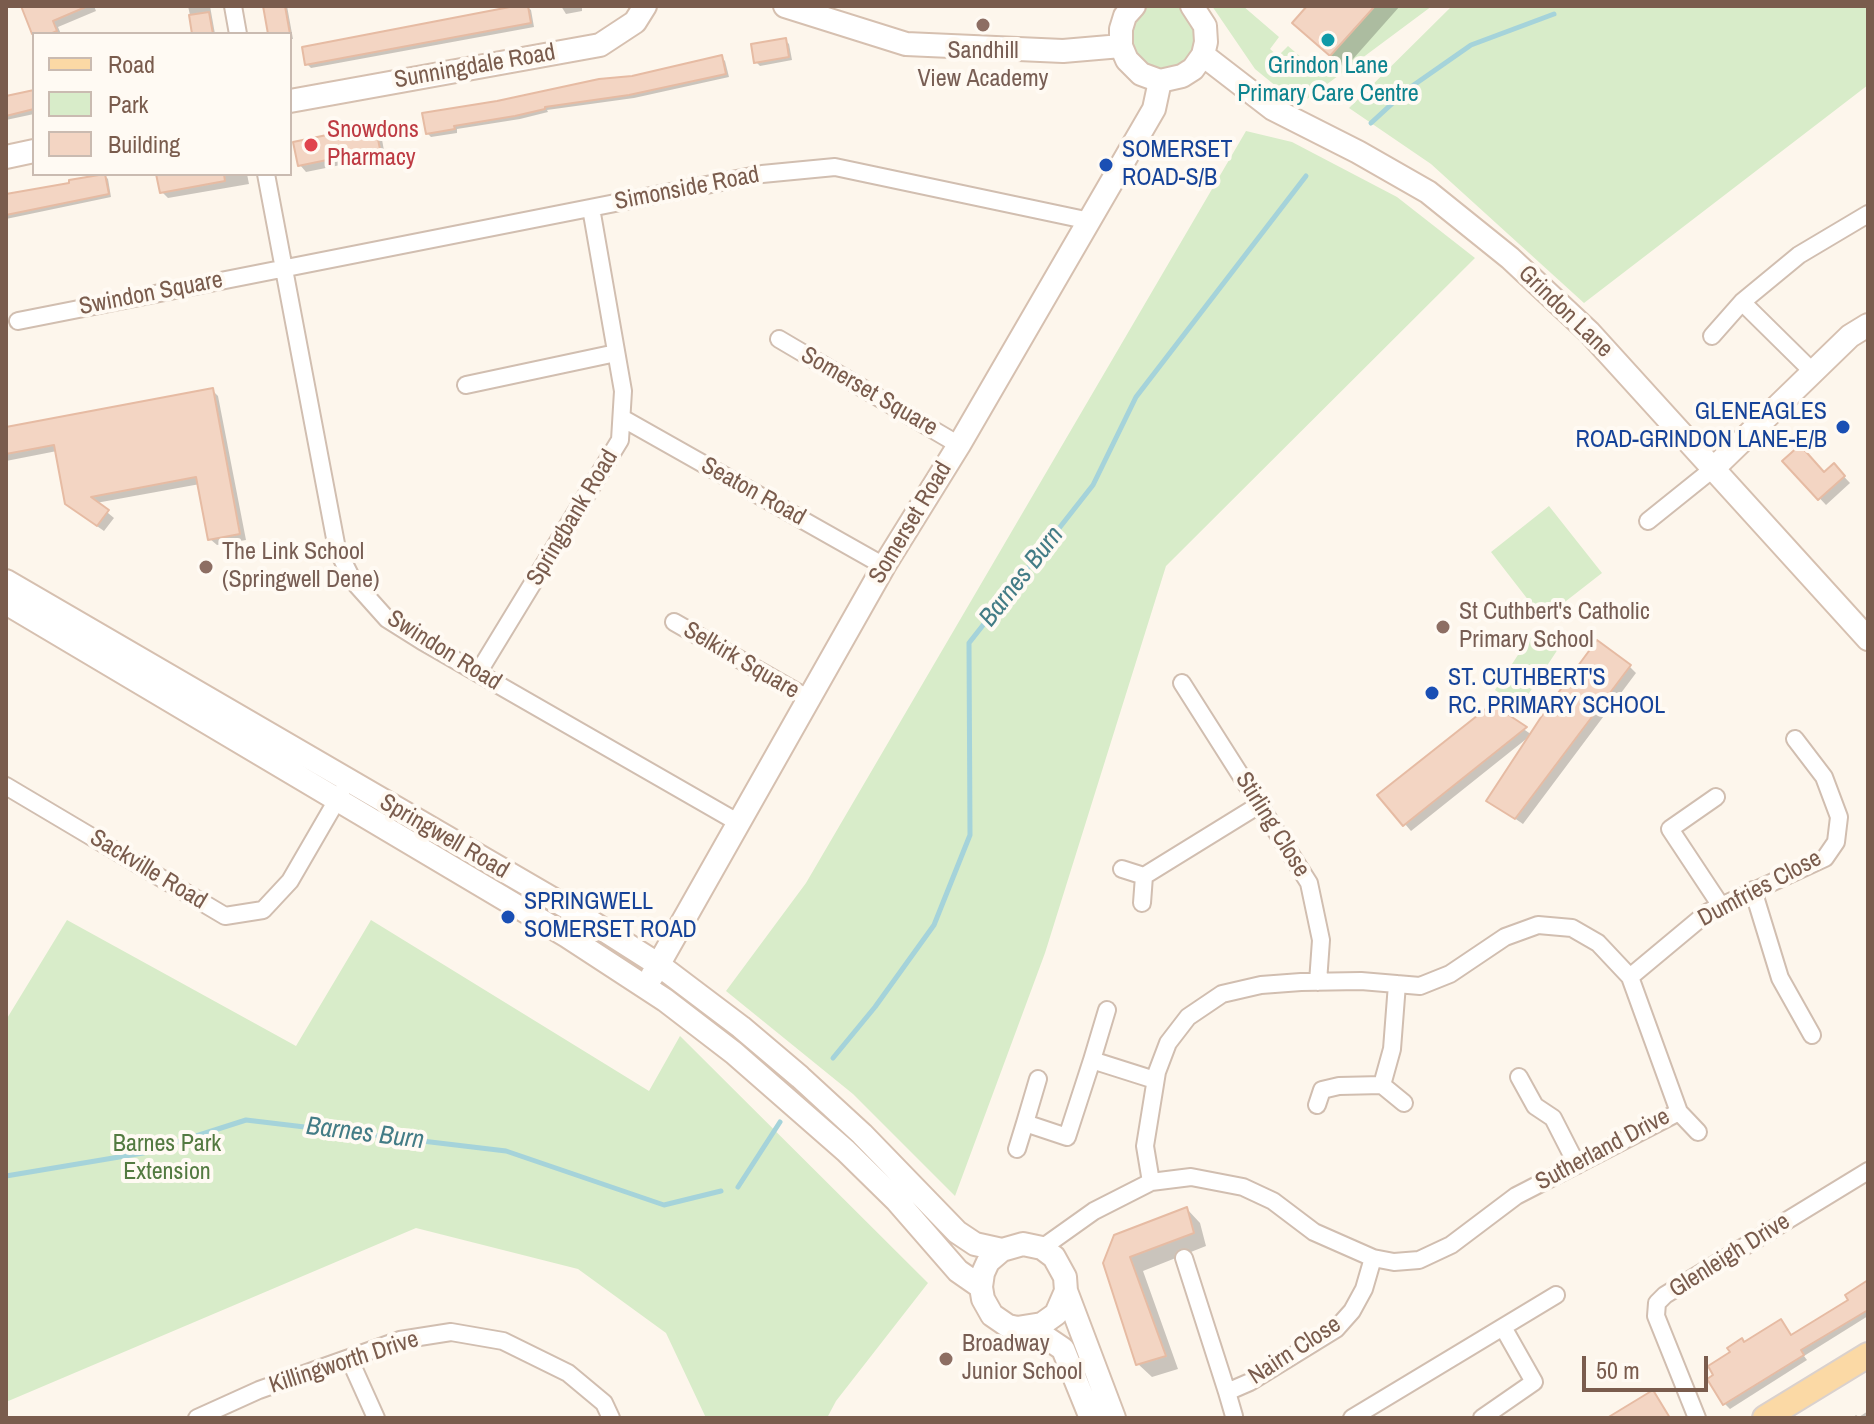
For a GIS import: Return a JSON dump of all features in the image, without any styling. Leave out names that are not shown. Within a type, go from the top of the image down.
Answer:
[{"type":"main road","points":[[1765,1418],[1868,1355]]},
{"type":"street","points":[[233,6],[238,32]]},
{"type":"street","name":"Sunningdale Road","points":[[292,101],[600,45],[635,22],[645,6]]},
{"type":"street","points":[[785,6],[906,44],[1063,51],[1121,46]]},
{"type":"street","points":[[1134,6],[1125,16],[1121,46],[1127,60],[1141,74],[1160,81],[1182,76],[1193,69],[1203,55],[1205,26],[1192,6]]},
{"type":"street","name":"Grindon Lane","points":[[1203,55],[1273,109],[1428,192],[1510,258],[1589,332],[1868,639]]},
{"type":"street","name":"Somerset Road","points":[[645,987],[884,566],[959,445],[1154,109],[1160,81]]},
{"type":"street","points":[[6,157],[32,151]]},
{"type":"street","name":"Simonside Road","points":[[285,268],[762,174],[835,167],[1090,221]]},
{"type":"street","name":"Swindon Road","points":[[266,176],[337,549],[353,581],[387,619],[739,823]]},
{"type":"street","name":"Springbank Road","points":[[478,673],[620,440],[623,391],[591,208]]},
{"type":"street","points":[[1712,336],[1742,302],[1799,255],[1868,214]]},
{"type":"street","name":"Swindon Square","points":[[18,321],[285,268]]},
{"type":"street","points":[[1742,302],[1813,372]]},
{"type":"street","points":[[1648,521],[1714,468],[1850,336],[1868,325]]},
{"type":"street","name":"Somerset Square","points":[[779,339],[959,445]]},
{"type":"street","points":[[466,385],[616,353]]},
{"type":"street","name":"Seaton Road","points":[[622,418],[884,566]]},
{"type":"street","name":"Springwell Road","points":[[6,581],[342,790],[645,987],[734,1053],[897,1201],[958,1271],[981,1287],[983,1299],[992,1315],[1008,1326],[1032,1328],[1063,1349],[1091,1418]]},
{"type":"street","name":"Springwell Road","points":[[6,603],[342,790],[582,916],[659,965],[741,1027],[862,1134],[957,1232],[975,1244],[1002,1250],[1023,1244],[1042,1248]]},
{"type":"street","name":"Selkirk Square","points":[[674,622],[809,699]]},
{"type":"street","name":"Stirling Close","points":[[1182,683],[1309,883],[1321,940],[1318,982]]},
{"type":"street","name":"Dumfries Close","points":[[1630,977],[1708,912],[1825,858],[1836,842],[1839,817],[1824,777],[1795,739]]},
{"type":"street","name":"Sackville Road","points":[[6,786],[225,916],[263,910],[290,881],[342,790]]},
{"type":"street","points":[[1716,797],[1670,829],[1721,906]]},
{"type":"street","points":[[1122,869],[1144,876],[1259,805]]},
{"type":"street","points":[[1142,903],[1144,876]]},
{"type":"street","points":[[1753,890],[1780,978],[1812,1035]]},
{"type":"street","name":"Sutherland Drive","points":[[1042,1248],[1094,1211],[1151,1182],[1191,1177],[1243,1187],[1273,1201],[1314,1232],[1373,1258],[1394,1262],[1419,1260],[1488,1220],[1516,1196],[1679,1112],[1630,977],[1598,943],[1572,928],[1538,925],[1505,937],[1450,974],[1420,986],[1318,982],[1261,985],[1222,994],[1188,1017],[1168,1043],[1155,1080],[1145,1146],[1151,1182]]},
{"type":"street","points":[[1382,1085],[1392,1049],[1397,984]]},
{"type":"street","points":[[1025,1123],[1067,1137],[1107,1010]]},
{"type":"street","points":[[1092,1060],[1155,1080]]},
{"type":"street","points":[[1519,1077],[1535,1106],[1553,1118],[1577,1165]]},
{"type":"street","points":[[1017,1149],[1038,1079]]},
{"type":"street","points":[[1317,1105],[1322,1090],[1339,1086],[1382,1085],[1404,1103]]},
{"type":"street","points":[[1679,1112],[1698,1132]]},
{"type":"street","name":"Glenleigh Drive","points":[[1697,1418],[1656,1316],[1657,1303],[1665,1295],[1868,1171]]},
{"type":"street","points":[[1042,1248],[1059,1264],[1065,1277],[1066,1291],[1114,1418]]},
{"type":"street","points":[[981,1287],[988,1262],[1002,1250]]},
{"type":"street","name":"Nairn Close","points":[[1184,1258],[1234,1416]]},
{"type":"street","name":"Nairn Close","points":[[1227,1392],[1250,1382],[1336,1329],[1352,1311],[1364,1289],[1373,1258]]},
{"type":"street","points":[[1032,1328],[1056,1314],[1066,1291]]},
{"type":"street","points":[[1352,1418],[1556,1295]]},
{"type":"street","points":[[1482,1418],[1534,1382],[1504,1329]]},
{"type":"street","name":"Killingworth Drive","points":[[205,1416],[259,1390],[400,1340],[451,1332],[503,1341],[568,1373],[604,1403],[611,1418]]},
{"type":"street","points":[[349,1358],[376,1418]]},
{"type":"green space","points":[[1137,6],[1192,6],[1205,26],[1182,76],[1127,60],[1125,16]]},
{"type":"green space","points":[[1212,6],[1243,6],[1279,37],[1270,49],[1278,56],[1288,46],[1317,71],[1375,6],[1432,6],[1299,105],[1255,69]]},
{"type":"green space","points":[[1452,6],[1868,6],[1868,85],[1584,303],[1431,164],[1349,108]]},
{"type":"green space","points":[[1246,131],[1292,142],[1397,197],[1475,258],[1166,566],[1045,953],[955,1196],[853,1094],[726,991],[806,883]]},
{"type":"green space","points":[[1549,506],[1602,573],[1543,619],[1491,552]]},
{"type":"green space","points":[[1533,632],[1558,649],[1520,707],[1495,690]]},
{"type":"green space","name":"Barnes Park Extension","points":[[67,920],[296,1046],[371,920],[649,1091],[680,1036],[928,1283],[836,1401],[827,1418],[706,1418],[666,1333],[578,1269],[416,1228],[6,1402],[6,1020]]},
{"type":"building","points":[[21,6],[88,6],[53,21],[57,31],[32,34]]},
{"type":"building","points":[[263,6],[285,6],[290,32],[268,32]]},
{"type":"building","points":[[528,6],[531,23],[305,65],[302,47]]},
{"type":"building","name":"Grindon Lane Primary Care Centre","points":[[1307,6],[1375,6],[1330,56],[1292,23]]},
{"type":"building","points":[[209,12],[213,32],[192,32],[189,15]]},
{"type":"building","points":[[786,38],[789,57],[754,63],[751,44]]},
{"type":"building","points":[[722,55],[726,74],[629,95],[545,107],[426,134],[422,113],[599,79],[632,76]]},
{"type":"building","points":[[32,90],[32,110],[6,116],[6,96]]},
{"type":"building","points":[[375,125],[380,149],[298,166],[293,142]]},
{"type":"building","points":[[105,176],[109,194],[6,215],[6,194],[69,183],[69,180]]},
{"type":"building","points":[[156,176],[224,176],[225,181],[160,193]]},
{"type":"building","points":[[213,388],[240,534],[208,540],[196,477],[91,497],[109,510],[97,526],[65,504],[54,445],[6,454],[6,427]]},
{"type":"building","points":[[1800,445],[1824,472],[1834,463],[1845,476],[1818,500],[1782,461]]},
{"type":"building","points":[[1597,640],[1631,665],[1515,819],[1486,801],[1547,708]]},
{"type":"building","points":[[1492,704],[1527,727],[1403,826],[1377,795]]},
{"type":"building","points":[[1187,1207],[1194,1233],[1130,1257],[1166,1356],[1136,1365],[1103,1263],[1114,1235]]},
{"type":"building","points":[[1868,1280],[1868,1310],[1801,1350],[1804,1355],[1723,1405],[1707,1379],[1713,1375],[1708,1366],[1730,1352],[1727,1348],[1742,1338],[1744,1342],[1781,1319],[1791,1335],[1848,1300],[1845,1295]]},
{"type":"building","points":[[1653,1390],[1670,1418],[1607,1418]]},
{"type":"waterway","name":"Barnes Burn","points":[[1371,123],[1408,89],[1471,45],[1554,14]]},
{"type":"waterway","name":"Barnes Burn","points":[[833,1058],[875,1007],[934,925],[970,835],[969,643],[1093,485],[1136,397],[1306,176]]},
{"type":"waterway","name":"Barnes Burn","points":[[6,1176],[143,1153],[246,1120],[506,1151],[664,1205],[721,1191]]},
{"type":"waterway","points":[[738,1187],[780,1122]]},
{"type":"place","name":"Sandhill View Academy","points":[[983,25]]},
{"type":"place","name":"Grindon Lane Primary Care Centre","points":[[1328,40]]},
{"type":"place","name":"Snowdons Pharmacy","points":[[311,145]]},
{"type":"place","name":"SOMERSET ROAD-S/B","points":[[1106,165]]},
{"type":"place","name":"GLENEAGLES ROAD-GRINDON LANE-E/B","points":[[1843,427]]},
{"type":"place","name":"The Link School (Springwell Dene)","points":[[206,567]]},
{"type":"place","name":"St Cuthbert's Catholic Primary School","points":[[1443,627]]},
{"type":"place","name":"ST. CUTHBERT'S RC. PRIMARY SCHOOL","points":[[1432,693]]},
{"type":"place","name":"SPRINGWELL SOMERSET ROAD","points":[[508,917]]},
{"type":"place","name":"Broadway Junior School","points":[[946,1359]]}]
